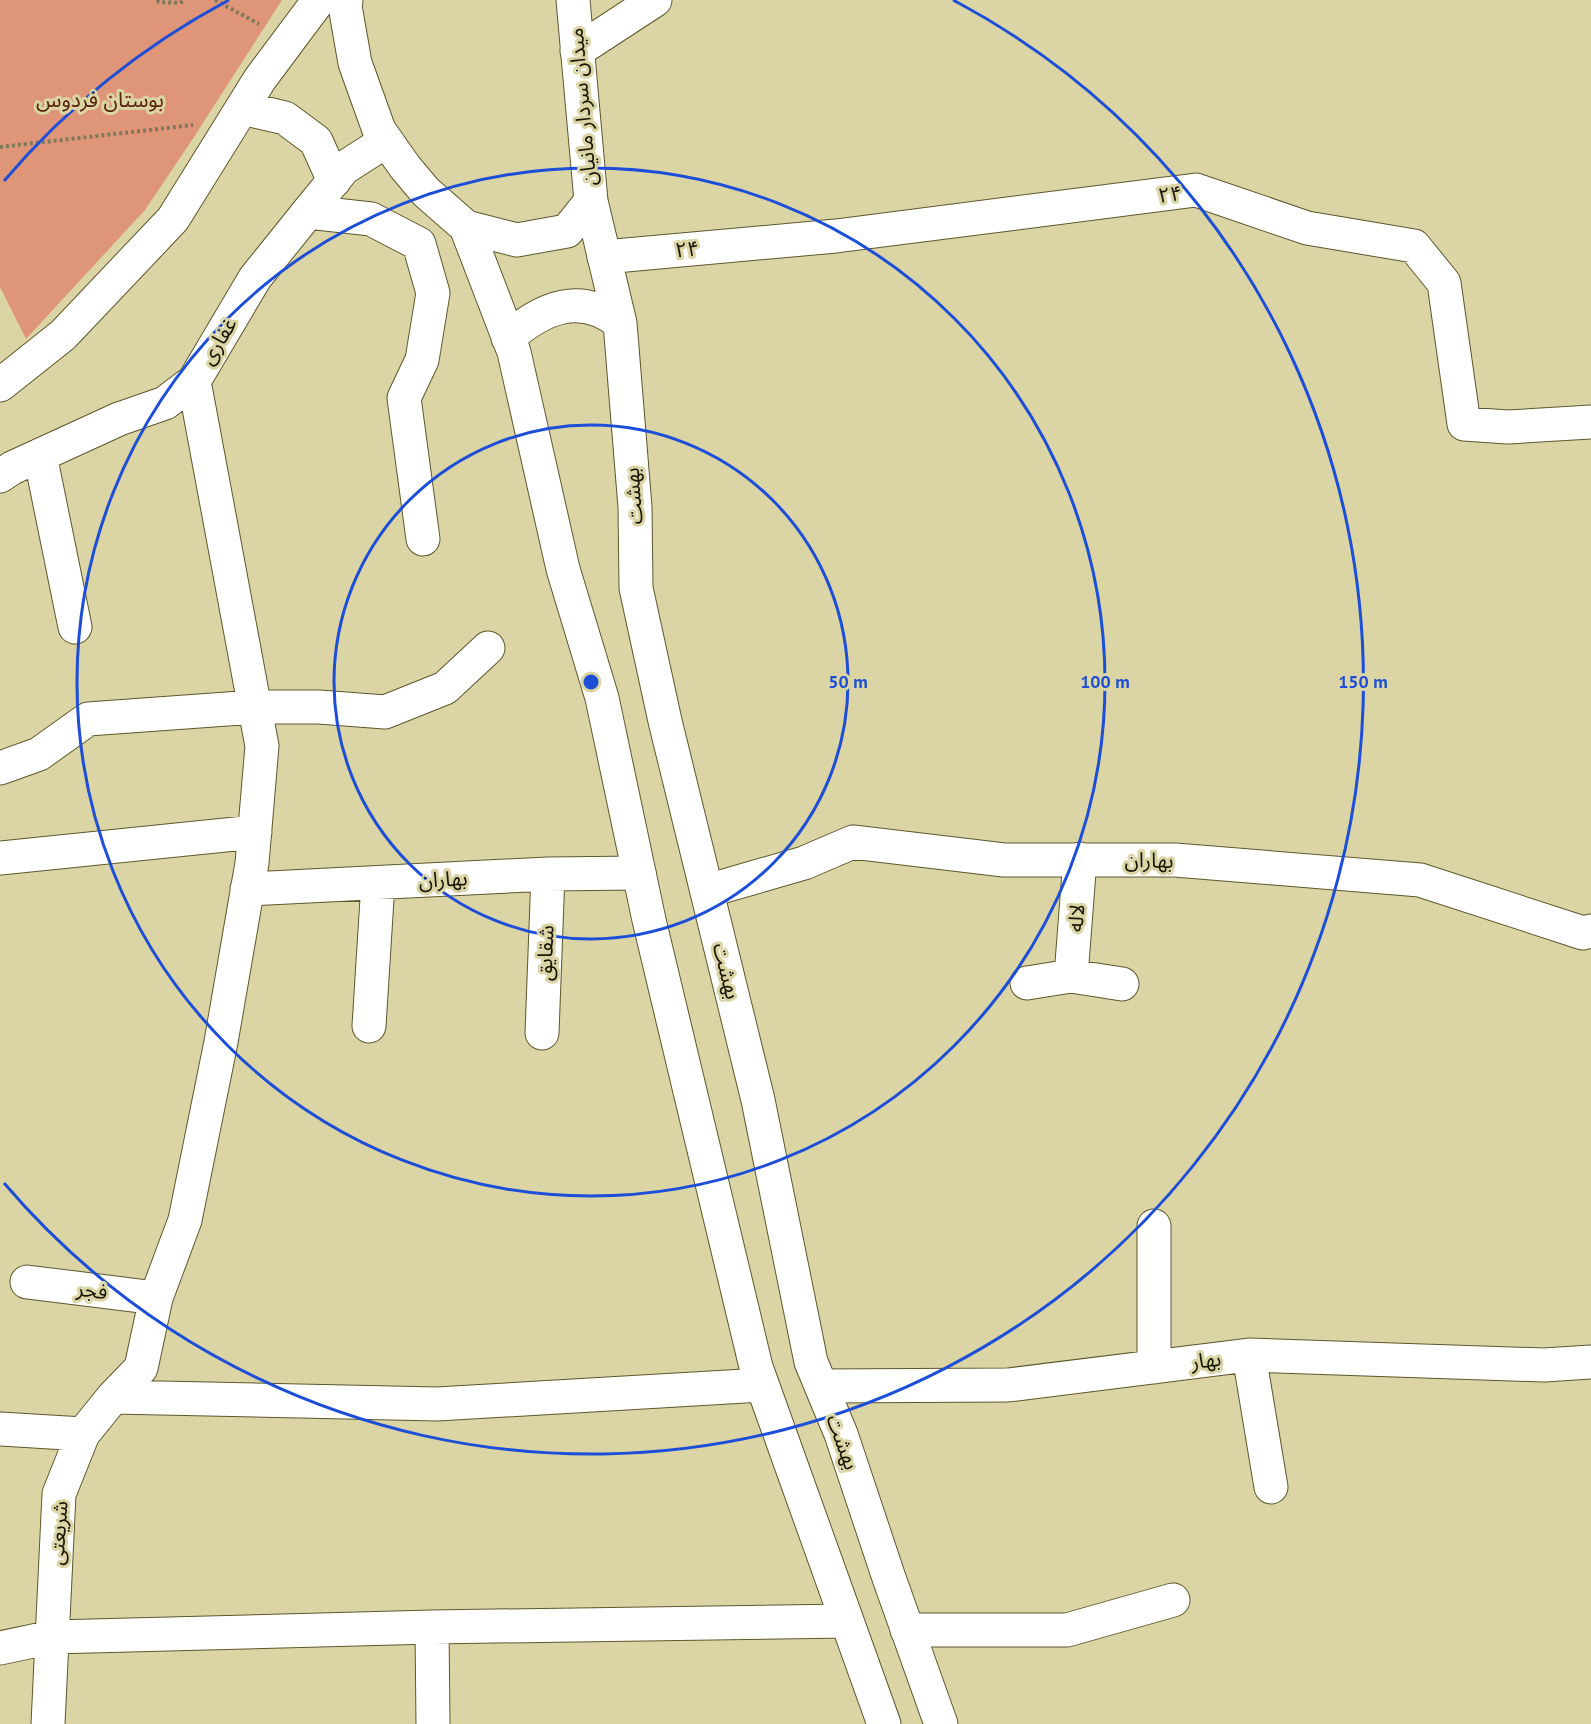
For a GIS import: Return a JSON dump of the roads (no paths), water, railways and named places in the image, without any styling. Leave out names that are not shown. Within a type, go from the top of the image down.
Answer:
[{"type":"street","points":[[0,385],[63,335],[173,219],[260,79],[319,0]]},
{"type":"street","name":"میدان سردار مانیان","points":[[346,0],[345,6],[355,63],[379,130],[386,141],[426,192],[466,227],[518,240],[567,231],[591,201],[573,0]]},
{"type":"street","points":[[577,51],[655,0]]},
{"type":"street","points":[[236,118],[285,118],[316,141],[334,181]]},
{"type":"street","name":"غفاری","points":[[0,476],[119,419],[165,403],[194,381],[255,278],[344,168],[386,141]]},
{"type":"street","name":"۲۴","points":[[604,257],[836,236],[1196,190],[1307,228],[1414,246],[1444,283],[1464,424],[1508,427],[1591,422]]},
{"type":"street","name":"بهشت","points":[[591,201],[620,323],[635,507],[636,588],[665,721],[758,1100],[811,1362],[842,1434],[941,1724]]},
{"type":"street","points":[[308,212],[371,219],[419,244],[433,292],[422,360],[404,399],[423,539]]},
{"type":"street","points":[[466,227],[514,352],[563,569],[602,698],[639,873],[756,1367],[884,1724]]},
{"type":"street","points":[[508,338],[527,321],[562,306],[607,312],[620,323]]},
{"type":"street","points":[[156,1298],[185,1220],[221,1042],[255,832],[262,746],[194,381]]},
{"type":"street","points":[[40,455],[75,627]]},
{"type":"street","points":[[0,768],[39,754],[88,719],[255,707],[319,707],[386,712],[445,688],[488,648]]},
{"type":"street","points":[[0,858],[255,832]]},
{"type":"street","name":"بهاران","points":[[707,891],[804,863],[853,842],[1004,860],[1175,860],[1420,880],[1583,933],[1591,932]]},
{"type":"street","name":"لاله","points":[[1071,976],[1080,860]]},
{"type":"street","name":"بهاران","points":[[247,889],[548,874],[639,873]]},
{"type":"street","name":"شقایق","points":[[542,1033],[548,874]]},
{"type":"street","points":[[369,1026],[378,883]]},
{"type":"street","points":[[1027,983],[1071,976],[1122,984]]},
{"type":"street","points":[[1154,1226],[1154,1366]]},
{"type":"street","name":"فجر","points":[[27,1282],[156,1298]]},
{"type":"street","name":"شریعتی","points":[[48,1724],[59,1494],[83,1434],[113,1397],[141,1368],[156,1298]]},
{"type":"street","points":[[1249,1355],[1271,1487]]},
{"type":"street","name":"بهار","points":[[822,1386],[1008,1385],[1249,1355],[1545,1365],[1591,1362]]},
{"type":"street","points":[[113,1397],[437,1404],[762,1385]]},
{"type":"street","points":[[0,1429],[83,1434]]},
{"type":"street","points":[[908,1630],[1067,1630],[1173,1600]]},
{"type":"street","points":[[0,1648],[52,1637],[432,1627],[846,1621]]},
{"type":"street","points":[[432,1627],[434,1724]]},
{"type":"park label","name":"بوستان فردوس","points":[[100,99]]}]
